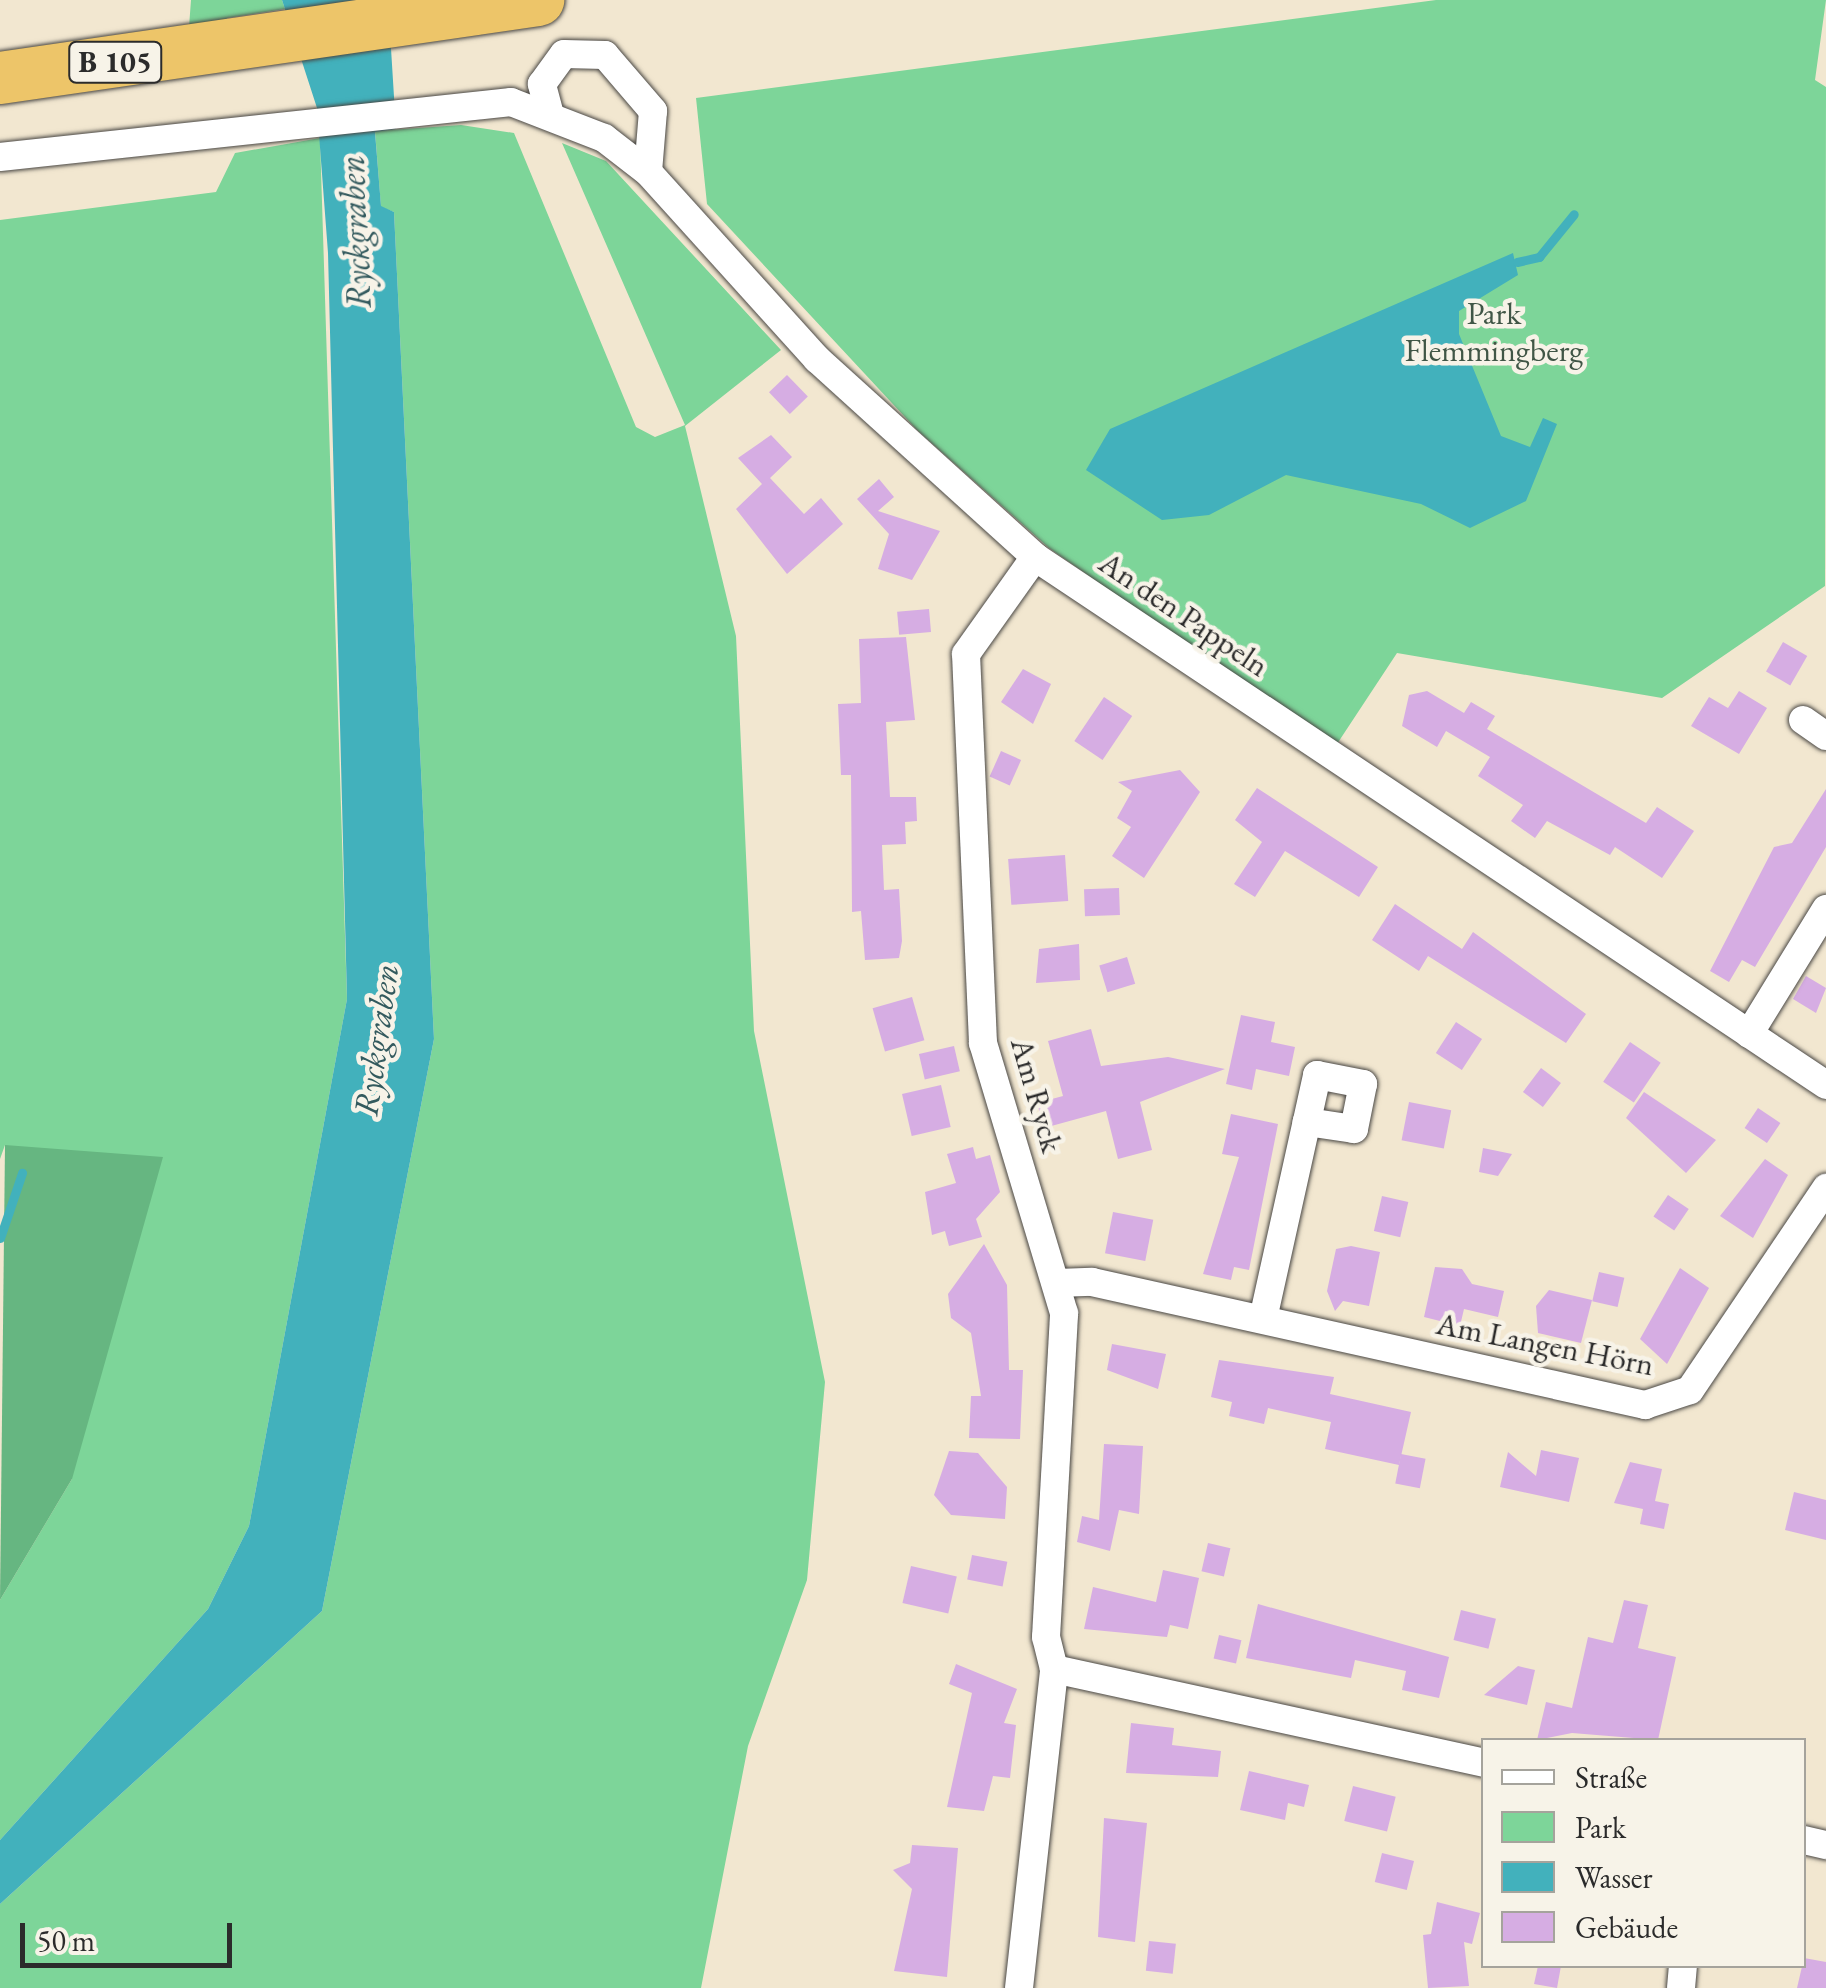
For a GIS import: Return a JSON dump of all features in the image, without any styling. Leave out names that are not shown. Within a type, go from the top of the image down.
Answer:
[{"type":"highway","name":"B 105","points":[[0,78],[538,0]]},
{"type":"street","points":[[549,111],[542,84],[564,54],[605,54],[653,111],[648,172]]},
{"type":"street","name":"An den Pappeln","points":[[0,156],[511,102],[549,111],[648,172],[817,358],[1035,556],[1826,1085]]},
{"type":"street","name":"Am Ryck","points":[[1019,1988],[1054,1668],[1046,1637],[1064,1313],[983,1043],[966,654],[1035,556]]},
{"type":"street","points":[[1748,1034],[1826,908]]},
{"type":"street","points":[[1263,1319],[1307,1122]]},
{"type":"street","name":"Am Langen Hörn","points":[[1057,1283],[1092,1282],[1645,1405],[1674,1401],[1826,1188]]},
{"type":"street","points":[[1054,1668],[1481,1762]]},
{"type":"green space","points":[[191,0],[282,0],[285,9],[227,18],[228,30],[189,27]]},
{"type":"green space","name":"Park Flemmingberg","points":[[1436,0],[1826,0],[1815,80],[1826,87],[1825,586],[1662,698],[1397,653],[1335,747],[1049,548],[917,430],[707,204],[696,98]]},
{"type":"green space","points":[[461,125],[514,133],[636,427],[655,437],[685,425],[562,143],[606,161],[781,350],[685,426],[736,636],[754,1031],[825,1382],[807,1580],[748,1746],[701,1988],[0,1988],[0,1904],[322,1611],[434,1039],[394,212],[381,207],[375,131]]},
{"type":"green space","points":[[320,138],[347,999],[249,1526],[208,1609],[0,1840],[0,1600],[72,1479],[5,1145],[0,1159],[0,220],[216,192],[235,153]]},
{"type":"green space","points":[[5,1145],[163,1157],[72,1479],[0,1600]]},
{"type":"water","name":"Ryckgraben","points":[[282,0],[388,0],[396,129],[375,132],[381,206],[394,212],[434,1039],[322,1611],[0,1904],[0,1840],[208,1609],[249,1526],[347,999],[328,253],[317,108]]},
{"type":"water","points":[[1513,253],[1518,275],[1459,311],[1459,334],[1501,436],[1530,447],[1543,418],[1557,424],[1526,501],[1470,528],[1421,504],[1286,475],[1209,515],[1162,520],[1086,470],[1110,429]]},
{"type":"building","points":[[787,375],[808,397],[790,414],[769,392]]},
{"type":"building","points":[[771,435],[792,457],[770,478],[804,514],[821,498],[843,524],[787,574],[736,509],[762,484],[738,458]]},
{"type":"building","points":[[879,479],[894,497],[878,511],[940,531],[912,580],[878,569],[889,534],[857,499]]},
{"type":"building","points":[[929,609],[931,632],[899,635],[897,612]]},
{"type":"building","points":[[906,637],[915,720],[886,722],[890,797],[916,797],[917,821],[905,822],[906,844],[882,845],[884,890],[899,889],[902,941],[899,958],[865,960],[861,911],[852,912],[851,775],[841,775],[838,704],[861,703],[859,639]]},
{"type":"building","points":[[1783,642],[1807,656],[1790,685],[1766,671]]},
{"type":"building","points":[[1023,669],[1051,684],[1033,724],[1001,702]]},
{"type":"building","points":[[1427,691],[1464,713],[1471,702],[1495,716],[1487,729],[1646,823],[1657,807],[1694,831],[1662,878],[1615,847],[1610,855],[1547,821],[1535,838],[1511,821],[1523,805],[1478,776],[1490,757],[1446,731],[1437,747],[1402,726],[1409,695]]},
{"type":"building","points":[[1739,691],[1767,708],[1739,754],[1691,726],[1709,697],[1728,708]]},
{"type":"building","points":[[1104,697],[1132,716],[1103,760],[1074,741]]},
{"type":"building","points":[[1001,751],[1021,760],[1010,786],[990,777]]},
{"type":"building","points":[[1180,770],[1200,792],[1144,878],[1112,856],[1131,827],[1117,818],[1132,791],[1118,782]]},
{"type":"building","points":[[1257,788],[1378,867],[1359,897],[1285,851],[1255,897],[1234,884],[1262,842],[1235,820]]},
{"type":"building","points":[[1826,789],[1826,847],[1755,967],[1742,960],[1729,982],[1710,971],[1774,847],[1792,843]]},
{"type":"building","points":[[1065,855],[1068,901],[1011,905],[1008,859]]},
{"type":"building","points":[[1119,888],[1120,915],[1085,916],[1084,889]]},
{"type":"building","points":[[1395,904],[1462,949],[1473,932],[1586,1014],[1566,1043],[1428,956],[1419,971],[1372,940]]},
{"type":"building","points":[[1079,944],[1080,980],[1036,983],[1039,949]]},
{"type":"building","points":[[1127,957],[1135,984],[1107,992],[1099,965]]},
{"type":"building","points":[[1806,976],[1826,988],[1816,1013],[1793,999]]},
{"type":"building","points":[[912,997],[924,1040],[885,1052],[873,1008]]},
{"type":"building","points":[[1241,1015],[1275,1022],[1271,1042],[1295,1047],[1289,1076],[1256,1069],[1252,1090],[1226,1084]]},
{"type":"building","points":[[1456,1022],[1482,1039],[1462,1070],[1436,1053]]},
{"type":"building","points":[[1091,1029],[1101,1066],[1168,1057],[1225,1069],[1140,1102],[1152,1150],[1118,1159],[1106,1111],[1044,1128],[1037,1103],[1063,1096],[1048,1041]]},
{"type":"building","points":[[1630,1042],[1661,1063],[1634,1102],[1603,1082]]},
{"type":"building","points":[[954,1046],[960,1071],[925,1079],[919,1054]]},
{"type":"building","points":[[1541,1068],[1561,1083],[1543,1107],[1523,1092]]},
{"type":"building","points":[[941,1085],[951,1127],[912,1136],[902,1094]]},
{"type":"building","points":[[1644,1092],[1716,1140],[1686,1173],[1626,1118]]},
{"type":"building","points":[[1409,1102],[1451,1110],[1444,1148],[1402,1140]]},
{"type":"building","points":[[1758,1108],[1780,1123],[1767,1143],[1745,1128]]},
{"type":"building","points":[[1231,1114],[1278,1124],[1249,1270],[1234,1267],[1231,1280],[1203,1274],[1239,1157],[1222,1154]]},
{"type":"building","points":[[973,1147],[976,1159],[990,1155],[1000,1192],[976,1219],[982,1237],[949,1246],[945,1231],[932,1235],[925,1192],[956,1183],[947,1154]]},
{"type":"building","points":[[1483,1148],[1512,1154],[1498,1176],[1479,1172]]},
{"type":"building","points":[[1765,1159],[1788,1175],[1753,1238],[1720,1216]]},
{"type":"building","points":[[1668,1195],[1689,1209],[1674,1231],[1653,1217]]},
{"type":"building","points":[[1382,1196],[1408,1202],[1400,1237],[1374,1231]]},
{"type":"building","points":[[1113,1212],[1153,1220],[1145,1261],[1105,1253]]},
{"type":"building","points":[[984,1244],[1007,1285],[1009,1370],[1023,1370],[1020,1439],[969,1438],[971,1396],[981,1396],[971,1333],[951,1318],[948,1294]]},
{"type":"building","points":[[1351,1246],[1380,1252],[1369,1306],[1343,1301],[1335,1311],[1327,1291],[1336,1249]]},
{"type":"building","points":[[1435,1267],[1462,1269],[1472,1284],[1504,1291],[1498,1317],[1464,1309],[1460,1326],[1424,1317]]},
{"type":"building","points":[[1680,1268],[1709,1288],[1667,1364],[1640,1339]]},
{"type":"building","points":[[1599,1272],[1624,1278],[1618,1307],[1592,1301]]},
{"type":"building","points":[[1549,1290],[1592,1300],[1581,1343],[1538,1333],[1536,1306]]},
{"type":"building","points":[[1112,1344],[1166,1354],[1158,1389],[1107,1370]]},
{"type":"building","points":[[1219,1360],[1334,1377],[1330,1394],[1411,1412],[1399,1465],[1325,1449],[1331,1422],[1268,1408],[1264,1424],[1229,1416],[1232,1402],[1211,1397]]},
{"type":"building","points":[[1104,1444],[1143,1446],[1139,1514],[1119,1510],[1110,1551],[1077,1542],[1082,1516],[1099,1520]]},
{"type":"building","points":[[1541,1450],[1579,1458],[1569,1502],[1500,1487],[1508,1452],[1536,1476]]},
{"type":"building","points":[[949,1451],[978,1453],[1007,1487],[1005,1519],[951,1515],[934,1495]]},
{"type":"building","points":[[1401,1454],[1426,1459],[1420,1488],[1395,1483]]},
{"type":"building","points":[[1630,1462],[1662,1469],[1655,1501],[1669,1504],[1664,1529],[1640,1524],[1643,1509],[1614,1503]]},
{"type":"building","points":[[1794,1492],[1826,1500],[1826,1540],[1785,1530]]},
{"type":"building","points":[[1208,1543],[1230,1548],[1224,1576],[1201,1571]]},
{"type":"building","points":[[972,1555],[1007,1562],[1003,1586],[967,1580]]},
{"type":"building","points":[[911,1566],[957,1577],[948,1614],[902,1603]]},
{"type":"building","points":[[1163,1570],[1199,1578],[1188,1629],[1170,1625],[1167,1637],[1084,1629],[1093,1587],[1156,1602]]},
{"type":"building","points":[[1624,1600],[1648,1605],[1638,1648],[1676,1657],[1658,1738],[1572,1733],[1537,1738],[1546,1702],[1572,1708],[1588,1637],[1613,1643]]},
{"type":"building","points":[[1258,1604],[1449,1657],[1439,1698],[1402,1690],[1406,1671],[1355,1660],[1351,1678],[1246,1658]]},
{"type":"building","points":[[1461,1610],[1496,1619],[1488,1649],[1454,1640]]},
{"type":"building","points":[[1219,1635],[1241,1640],[1236,1664],[1214,1658]]},
{"type":"building","points":[[956,1664],[1017,1689],[1004,1723],[1016,1725],[1010,1778],[993,1776],[984,1811],[947,1807],[972,1693],[949,1684]]},
{"type":"building","points":[[1518,1666],[1535,1670],[1527,1705],[1484,1695]]},
{"type":"building","points":[[1131,1723],[1174,1728],[1172,1745],[1221,1751],[1218,1777],[1126,1773]]},
{"type":"building","points":[[1249,1771],[1309,1785],[1304,1807],[1288,1803],[1285,1820],[1240,1810]]},
{"type":"building","points":[[1353,1786],[1396,1797],[1387,1832],[1344,1821]]},
{"type":"building","points":[[1104,1818],[1147,1823],[1135,1942],[1098,1937]]},
{"type":"building","points":[[912,1845],[958,1848],[947,1977],[894,1971],[912,1889],[893,1870],[910,1863]]},
{"type":"building","points":[[1382,1853],[1414,1861],[1407,1890],[1375,1882]]},
{"type":"building","points":[[1437,1902],[1480,1913],[1472,1944],[1464,1942],[1469,1986],[1428,1988],[1423,1935],[1431,1934]]},
{"type":"building","points":[[1149,1941],[1176,1944],[1173,1974],[1146,1971]]},
{"type":"building","points":[[1806,1958],[1826,1962],[1826,1988],[1797,1988]]},
{"type":"building","points":[[1538,1968],[1561,1968],[1557,1988],[1534,1984]]},
{"type":"waterway","points":[[1517,262],[1539,257],[1574,214]]},
{"type":"waterway","points":[[0,1238],[22,1173]]}]
